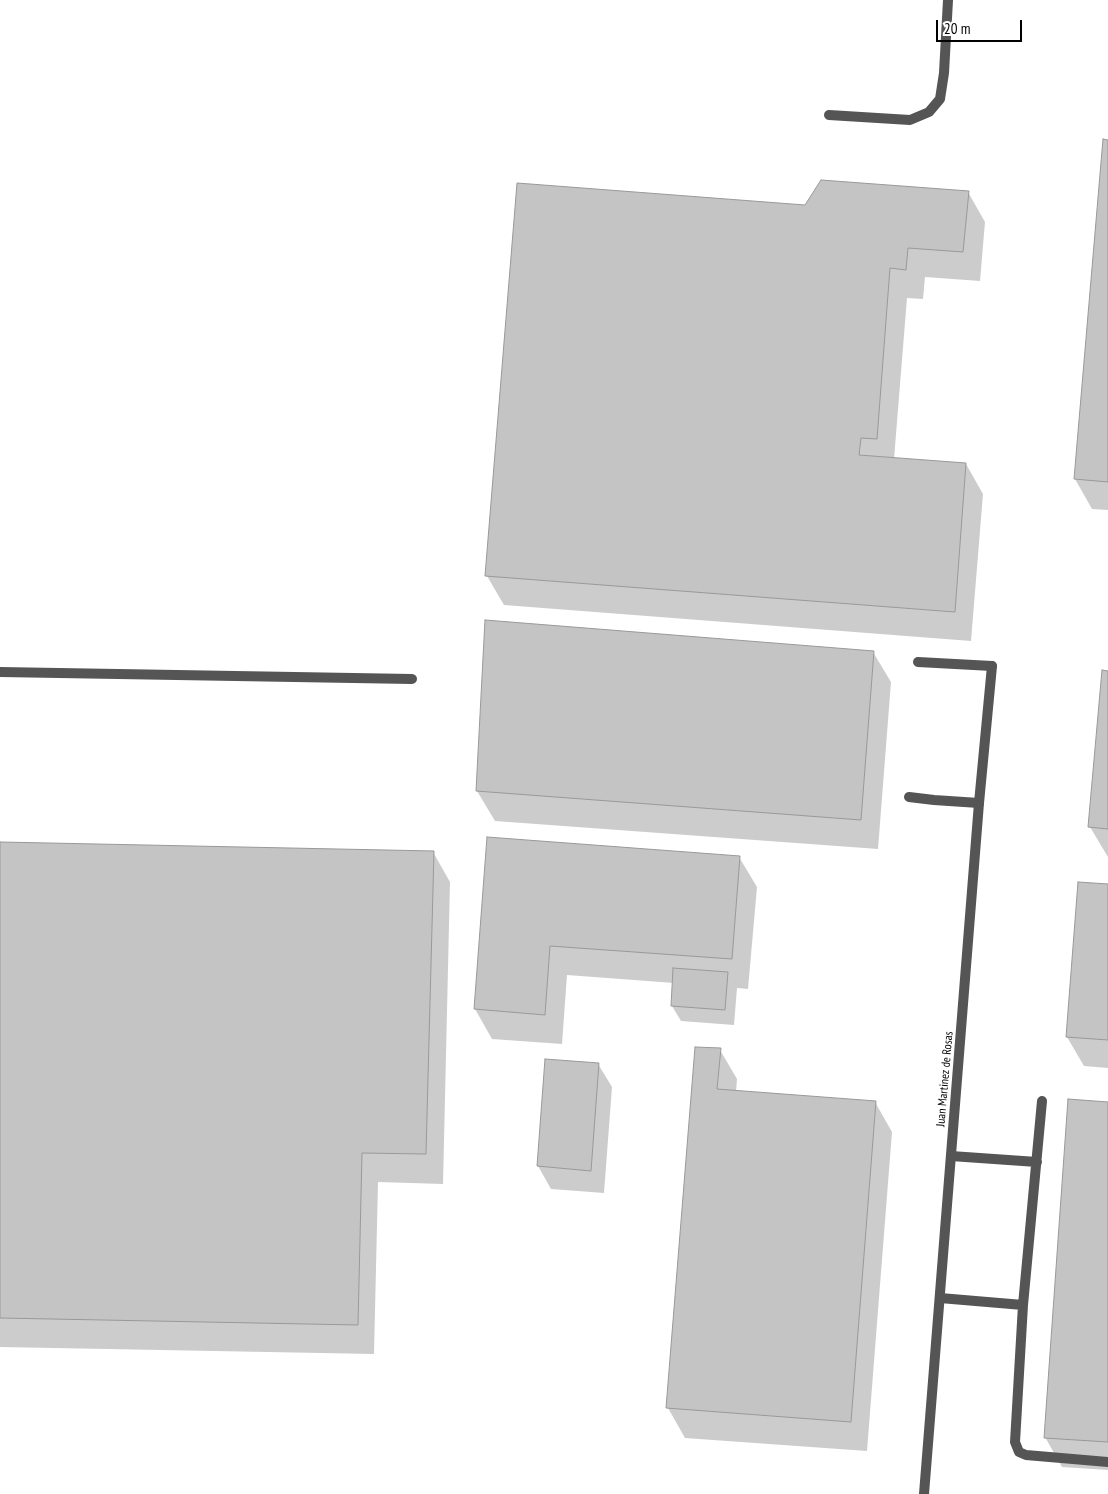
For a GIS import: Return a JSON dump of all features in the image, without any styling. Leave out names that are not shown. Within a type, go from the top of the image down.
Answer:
[{"type":"street","points":[[829,115],[910,120],[929,112],[940,99],[944,73],[948,0]]},
{"type":"street","name":"Juan Martinez de Rosas","points":[[918,662],[992,666],[979,803],[924,1494]]},
{"type":"street","points":[[0,672],[412,679]]},
{"type":"street","points":[[909,797],[979,803]]},
{"type":"street","points":[[1042,1101],[1023,1305],[1014,1442],[1019,1452],[1026,1455],[1108,1462]]},
{"type":"street","points":[[951,1156],[1037,1162]]},
{"type":"street","points":[[940,1298],[1023,1305]]},
{"type":"building","points":[[1103,139],[1108,140],[1108,482],[1074,479]]},
{"type":"building","points":[[821,180],[969,191],[963,252],[908,248],[906,270],[890,268],[877,439],[861,438],[859,455],[966,463],[955,612],[485,576],[517,183],[805,205]]},
{"type":"building","points":[[485,620],[874,651],[861,820],[476,791]]},
{"type":"building","points":[[1102,670],[1108,671],[1108,829],[1088,827]]},
{"type":"building","points":[[487,837],[740,856],[732,959],[550,946],[545,1015],[474,1009]]},
{"type":"building","points":[[0,842],[434,851],[426,1154],[362,1153],[358,1325],[0,1318]]},
{"type":"building","points":[[1078,882],[1108,884],[1108,1040],[1066,1037]]},
{"type":"building","points":[[673,968],[728,972],[725,1010],[671,1006]]},
{"type":"building","points":[[695,1047],[721,1048],[717,1089],[876,1101],[851,1422],[666,1408]]},
{"type":"building","points":[[545,1059],[599,1063],[591,1171],[537,1166]]},
{"type":"building","points":[[1068,1099],[1108,1102],[1108,1442],[1044,1438]]}]
